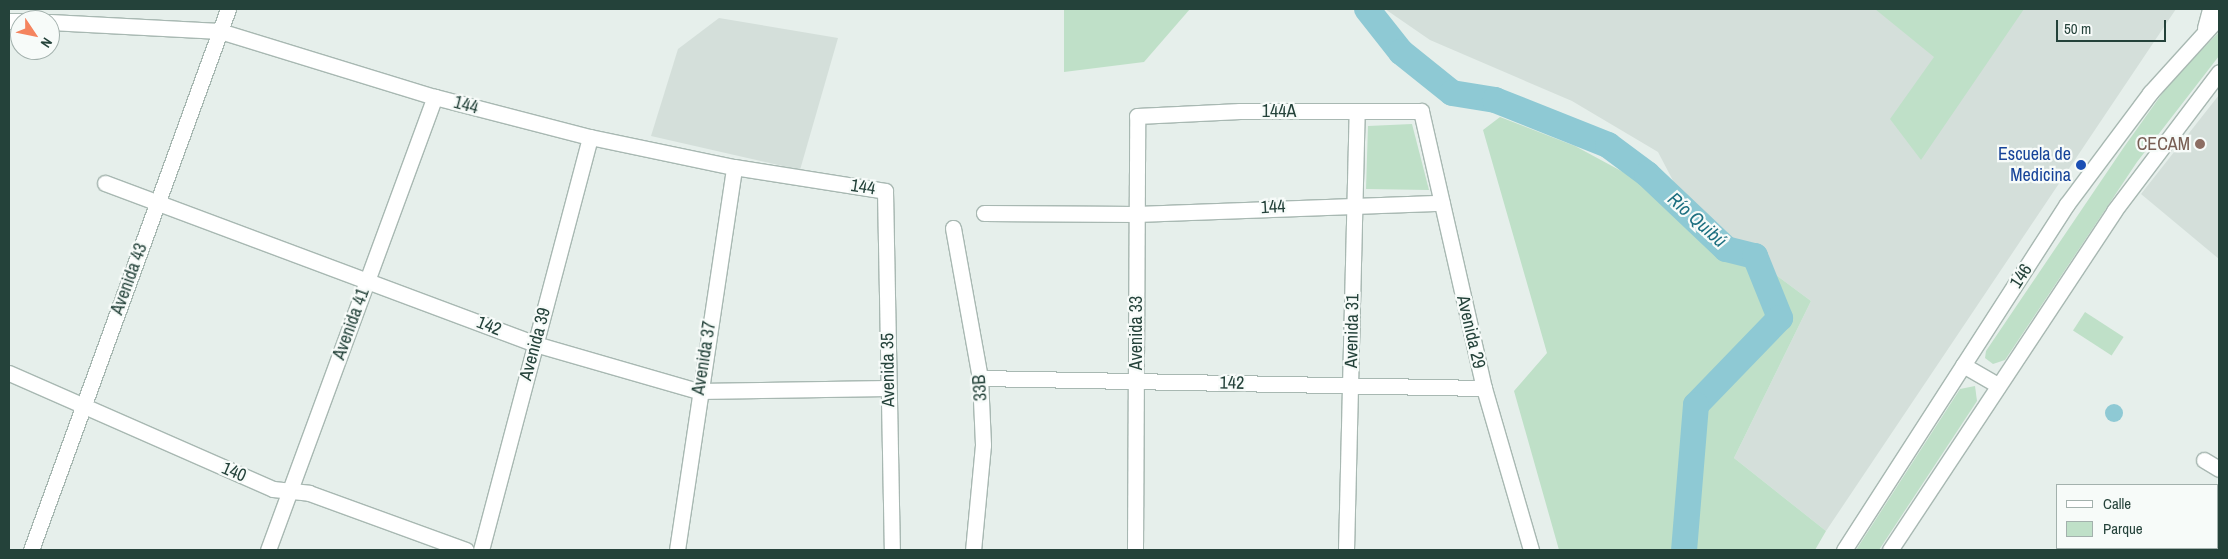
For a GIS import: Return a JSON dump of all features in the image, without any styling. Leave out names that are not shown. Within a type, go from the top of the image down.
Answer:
[{"type":"street","name":"Avenida 43","points":[[31,550],[228,9]]},
{"type":"street","points":[[2205,28],[2210,9]]},
{"type":"street","name":"146","points":[[1844,550],[2067,204],[2205,28],[2219,17]]},
{"type":"street","name":"144","points":[[60,23],[220,31],[435,97],[590,137],[734,167],[885,191]]},
{"type":"street","points":[[1890,550],[1997,385],[2114,211],[2219,72]]},
{"type":"street","name":"Avenida 41","points":[[268,550],[435,97]]},
{"type":"street","name":"Avenida 31","points":[[1346,550],[1357,111]]},
{"type":"street","name":"144A","points":[[1137,116],[1421,111]]},
{"type":"street","name":"Avenida 29","points":[[1421,111],[1484,388],[1531,550]]},
{"type":"street","name":"Avenida 33","points":[[1135,550],[1137,116]]},
{"type":"street","name":"Avenida 39","points":[[481,550],[590,137]]},
{"type":"street","name":"Avenida 37","points":[[677,550],[698,391],[734,167]]},
{"type":"street","name":"142","points":[[105,182],[367,279],[535,344],[698,391],[888,388]]},
{"type":"street","name":"Avenida 35","points":[[885,191],[892,550]]},
{"type":"street","name":"144","points":[[984,213],[1136,214],[1355,203],[1442,203]]},
{"type":"street","name":"33B","points":[[953,228],[980,378],[983,445],[973,550]]},
{"type":"street","points":[[1964,365],[1997,385]]},
{"type":"street","name":"140","points":[[9,373],[273,488],[309,493],[466,550]]},
{"type":"street","name":"142","points":[[980,378],[1484,388]]},
{"type":"street","points":[[2204,460],[2219,469]]},
{"type":"shaded area","points":[[1385,9],[2176,9],[1826,531],[1734,458],[1811,301],[1776,275],[1759,248],[1725,235],[1680,194],[1658,152],[1572,101],[1430,40]]},
{"type":"shaded area","points":[[719,18],[838,38],[800,170],[651,136],[678,49]]},
{"type":"shaded area","name":"CECAM","points":[[2219,95],[2219,259],[2141,194]]},
{"type":"green space","points":[[1064,9],[1190,9],[1144,62],[1064,72]]},
{"type":"green space","points":[[1875,9],[2024,9],[1921,160],[1890,119],[1934,57]]},
{"type":"green space","points":[[2219,32],[2219,56],[2137,162],[2005,360],[1993,364],[1985,358],[1986,351],[2124,147],[2169,84]]},
{"type":"green space","points":[[1500,117],[1575,146],[1636,179],[1680,194],[1725,235],[1759,248],[1776,275],[1811,301],[1734,458],[1826,531],[1815,550],[1559,550],[1514,391],[1547,353],[1483,130]]},
{"type":"green space","points":[[1412,124],[1429,190],[1366,189],[1368,126]]},
{"type":"green space","points":[[2085,312],[2124,337],[2112,356],[2073,330]]},
{"type":"green space","points":[[1975,386],[1977,401],[1879,550],[1856,550],[1960,389]]},
{"type":"water","points":[[2114,404],[2120,407],[2123,413],[2120,419],[2114,422],[2108,419],[2105,413],[2108,407]]},
{"type":"waterway","name":"Río Quibú","points":[[1367,9],[1401,52],[1452,93],[1495,100],[1608,145],[1647,174],[1726,249],[1755,256],[1780,318],[1696,405],[1684,550]]},
{"type":"place","name":"CECAM","points":[[2200,144]]},
{"type":"place","name":"Escuela de Medicina","points":[[2081,165]]}]
